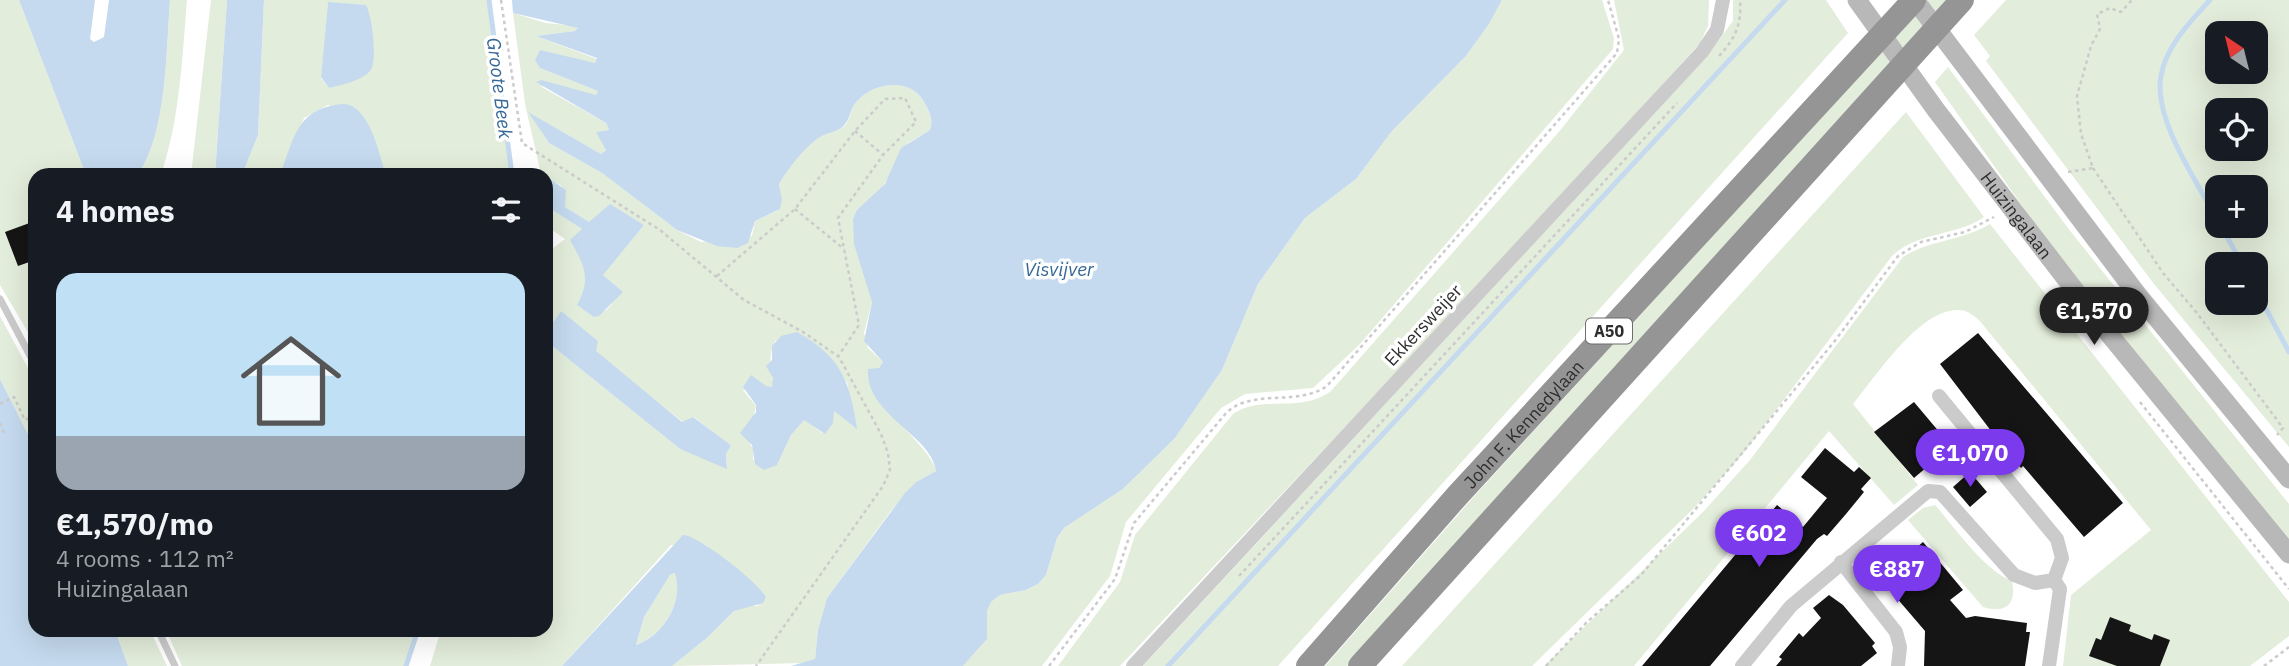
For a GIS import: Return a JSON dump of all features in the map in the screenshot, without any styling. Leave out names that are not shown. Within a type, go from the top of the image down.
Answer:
[{"type":"highway","name":"John F. Kennedylaan","points":[[1308,666],[1457,496],[1915,0]]},
{"type":"highway","name":"A50","points":[[1360,666],[1962,0]]},
{"type":"highway","points":[[1368,666],[1427,591]]},
{"type":"main road","name":"Huizingalaan","points":[[1857,0],[1936,110],[2100,323],[2289,554]]},
{"type":"main road","points":[[1915,0],[1968,74],[2137,294],[2289,480]]},
{"type":"street","name":"Ekkersweijer","points":[[1132,666],[1702,52],[1717,30],[1723,0]]},
{"type":"street","points":[[1939,396],[2057,539],[2062,558],[2054,580]]},
{"type":"street","points":[[1742,666],[1791,606],[1928,491],[1940,492],[2014,575],[2035,583],[2054,580]]},
{"type":"street","points":[[1841,562],[1896,632],[1900,646],[1898,666]]},
{"type":"street","points":[[2049,666],[2060,589],[2054,580]]},
{"type":"lane","points":[[0,299],[28,352]]},
{"type":"lane","points":[[161,637],[175,666]]},
{"type":"path","points":[[500,0],[522,143],[660,230],[744,300],[803,332],[839,357],[881,434],[890,470],[883,486],[756,666]]},
{"type":"path","points":[[1049,666],[1115,579],[1134,523],[1227,412],[1247,400],[1300,398],[1327,386],[1617,53],[1619,40],[1608,0]]},
{"type":"path","points":[[1718,58],[1734,40],[1741,16],[1740,0]]},
{"type":"path","points":[[2132,0],[2121,12],[2110,8],[2097,14],[2100,29],[2091,46],[2077,96],[2081,134],[2093,167],[2163,274],[2197,313],[2283,428],[2274,438]]},
{"type":"path","points":[[1234,582],[1683,97]]},
{"type":"path","points":[[717,276],[795,209],[855,131],[885,99],[905,99],[916,122],[883,155],[838,218],[859,324],[839,357]]},
{"type":"path","points":[[855,131],[883,155]]},
{"type":"path","points":[[2065,173],[2076,168],[2093,167]]},
{"type":"path","points":[[795,209],[844,249]]},
{"type":"path","points":[[1546,666],[1587,622],[1641,575],[1834,342],[1898,256],[1914,245],[1965,232],[1994,216]]},
{"type":"path","points":[[0,404],[14,397],[26,420],[28,419]]},
{"type":"path","points":[[0,423],[5,436]]},
{"type":"path","points":[[2264,666],[2289,647]]},
{"type":"green space","points":[[0,0],[19,0],[83,168],[28,168],[28,332],[0,285]]},
{"type":"green space","points":[[170,0],[187,0],[179,89],[167,154],[163,168],[142,168],[155,136],[166,66]]},
{"type":"green space","points":[[211,0],[227,0],[215,168],[192,168]]},
{"type":"green space","points":[[264,0],[489,0],[511,168],[383,168],[363,116],[328,105],[304,118],[283,168],[245,168],[258,135]],"holes":[[[328,3],[366,5],[363,76],[329,88],[321,78]]]},
{"type":"green space","points":[[1502,0],[1602,0],[1614,38],[1613,49],[1360,344],[1313,388],[1245,394],[1221,408],[1126,522],[1110,576],[1042,666],[963,666],[987,639],[987,611],[991,602],[1000,595],[1026,590],[1038,584],[1046,575],[1057,538],[1064,528],[1123,489],[1175,438],[1222,370],[1258,284],[1305,218],[1356,179],[1392,131],[1466,56]]},
{"type":"green space","points":[[1614,0],[1709,0],[1708,26],[1700,43],[1534,226],[1120,666],[1058,666],[1120,582],[1135,535],[1233,414],[1256,405],[1307,401],[1331,391],[1558,133],[1624,50]]},
{"type":"green space","points":[[1733,0],[1826,0],[1848,33],[1278,666],[1143,666],[1704,60],[1733,21]]},
{"type":"green space","points":[[1928,0],[1948,0],[1347,666],[1325,666],[1478,492]]},
{"type":"green space","points":[[2006,0],[2289,0],[2289,447],[2154,284],[1986,61],[1990,56],[1974,35]]},
{"type":"green space","points":[[513,13],[546,23],[576,26],[578,30],[575,31],[536,36],[597,59],[595,63],[579,60],[540,68],[598,91],[596,95],[540,86],[606,123],[609,130],[598,132],[606,150],[601,154],[529,113],[549,143],[602,173],[677,230],[701,242],[752,236],[755,221],[777,211],[782,199],[779,184],[798,158],[816,140],[844,127],[854,105],[869,92],[878,87],[899,85],[916,92],[927,107],[931,118],[930,130],[908,143],[882,188],[857,210],[872,302],[864,333],[868,348],[883,362],[879,368],[877,397],[928,455],[936,471],[916,482],[890,512],[827,598],[818,630],[815,659],[808,663],[672,666],[708,637],[734,611],[746,605],[759,606],[706,545],[671,545],[562,666],[430,666],[439,637],[553,637],[553,347],[680,449],[727,468],[726,454],[731,446],[694,417],[683,422],[601,357],[561,311],[553,323],[553,248],[565,239],[553,231],[553,210],[582,229],[578,253],[586,271],[585,291],[605,311],[612,304],[614,284],[602,275],[644,225],[610,205],[589,223],[565,207],[562,186],[553,181],[553,168],[540,168],[525,104]],"holes":[[[776,340],[847,382],[856,428],[834,411],[822,433],[804,419],[791,435],[777,465],[753,460],[753,449],[748,440],[756,406],[743,390],[772,387],[774,383],[771,356]]]},
{"type":"green space","points":[[1948,67],[2071,232],[2289,504],[2289,542],[2051,247],[1935,82]]},
{"type":"green space","points":[[1906,112],[1984,217],[1961,228],[1913,242],[1892,256],[1743,454],[1696,506],[1532,666],[1402,666]]},
{"type":"green space","points":[[1990,224],[2289,602],[2289,636],[2250,666],[2063,666],[2071,595],[2151,530],[1979,320],[1965,311],[1949,311],[1933,318],[1902,344],[1853,404],[1918,485],[1894,505],[1829,431],[1634,666],[1544,666],[1703,512],[1750,460],[1903,257]]},
{"type":"green space","points":[[0,316],[28,368],[28,434],[0,379]]},
{"type":"green space","points":[[1935,505],[1981,559],[2012,581],[2013,596],[2004,608],[1983,607],[1908,520],[1923,508]]},
{"type":"green space","points":[[676,573],[677,595],[669,616],[655,633],[636,645],[644,617],[670,575]]},
{"type":"green space","points":[[118,637],[153,637],[167,666],[128,666]]},
{"type":"green space","points":[[169,637],[416,637],[406,666],[182,666]]},
{"type":"water","points":[[19,0],[95,0],[90,39],[94,42],[104,37],[109,0],[170,0],[160,114],[148,157],[142,168],[83,168]]},
{"type":"water","points":[[227,0],[264,0],[258,135],[245,168],[215,168]]},
{"type":"water","name":"Visvijver","points":[[512,0],[1502,0],[1466,56],[1392,131],[1356,179],[1305,218],[1258,284],[1222,370],[1175,438],[1123,489],[1064,528],[1057,538],[1046,575],[1038,584],[1026,590],[1000,595],[991,602],[987,611],[987,639],[963,666],[791,666],[815,659],[818,630],[827,598],[905,493],[916,482],[936,471],[932,458],[923,446],[887,412],[870,385],[868,369],[879,368],[883,362],[864,341],[872,302],[854,244],[853,219],[857,210],[885,184],[901,148],[930,130],[928,111],[916,92],[899,85],[878,87],[861,97],[843,127],[816,140],[793,164],[779,184],[782,199],[780,209],[755,221],[748,243],[737,248],[717,246],[677,230],[602,173],[549,143],[528,112],[601,154],[606,150],[596,132],[609,130],[606,123],[536,82],[541,80],[596,95],[598,91],[540,68],[535,60],[540,50],[595,63],[597,58],[536,36],[575,31],[578,28],[513,13]]},
{"type":"water","points":[[328,2],[366,5],[374,49],[370,71],[351,82],[329,88],[321,77]]},
{"type":"water","points":[[345,104],[361,113],[377,144],[384,168],[283,168],[300,126],[317,111]]},
{"type":"water","points":[[553,181],[566,190],[565,207],[589,222],[610,204],[644,225],[603,275],[623,292],[599,316],[594,317],[577,305],[585,279],[579,257],[570,240],[582,229],[553,210]]},
{"type":"water","points":[[561,311],[598,341],[596,351],[682,422],[693,417],[728,443],[731,446],[726,454],[727,469],[680,449],[553,347],[553,322]]},
{"type":"water","points":[[797,332],[824,350],[840,371],[851,397],[857,429],[834,411],[833,423],[825,434],[804,420],[791,435],[777,465],[764,470],[755,464],[752,445],[740,433],[756,412],[756,405],[743,387],[751,375],[766,386],[772,387],[773,378],[766,366],[772,360],[772,346],[781,336]]},
{"type":"water","points":[[0,379],[28,434],[28,637],[118,637],[128,666],[0,666]]},
{"type":"water","points":[[683,535],[691,537],[727,560],[766,597],[763,603],[734,611],[708,637],[672,666],[562,666]],"holes":[[[675,573],[677,584],[674,606],[663,625],[655,634],[636,645],[644,617],[670,575]]]},
{"type":"building","points":[[28,224],[28,262],[18,266],[5,232]]},
{"type":"building","points":[[1978,333],[2123,503],[2084,537],[2023,466],[2021,468],[2011,457],[1940,364]]},
{"type":"building","points":[[1914,402],[1946,440],[1930,454],[1935,460],[1914,478],[1874,432]]},
{"type":"building","points":[[1825,448],[1854,472],[1859,467],[1871,478],[1861,489],[1864,492],[1846,514],[1827,536],[1824,534],[1817,539],[1710,666],[1642,666],[1777,505],[1803,527],[1827,498],[1801,477]]},
{"type":"building","points":[[1970,472],[1987,492],[1970,507],[1953,487]]},
{"type":"building","points":[[1923,542],[1963,590],[1950,600],[1966,618],[1975,616],[2027,623],[2026,632],[2030,632],[2025,666],[1924,666],[1925,631],[1877,575],[1880,573],[1875,566],[1891,553],[1899,563]]},
{"type":"building","points":[[1829,595],[1843,605],[1875,643],[1872,646],[1877,653],[1861,666],[1776,666],[1782,659],[1779,657],[1799,633],[1803,637],[1821,618],[1813,608]]},
{"type":"building","points":[[2110,617],[2131,625],[2129,631],[2152,640],[2154,634],[2170,640],[2160,666],[2117,666],[2089,656],[2096,638],[2101,640]]},
{"type":"waterway","name":"Groote Beek","points":[[489,0],[511,168]]},
{"type":"waterway","points":[[1168,666],[1785,0]]},
{"type":"waterway","points":[[2205,198],[2178,150],[2160,93],[2161,76],[2173,45],[2210,0]]},
{"type":"waterway","points":[[2228,238],[2235,252]]},
{"type":"waterway","points":[[2268,313],[2289,352]]},
{"type":"waterway","name":"Groote Beek","points":[[406,666],[416,637]]}]
